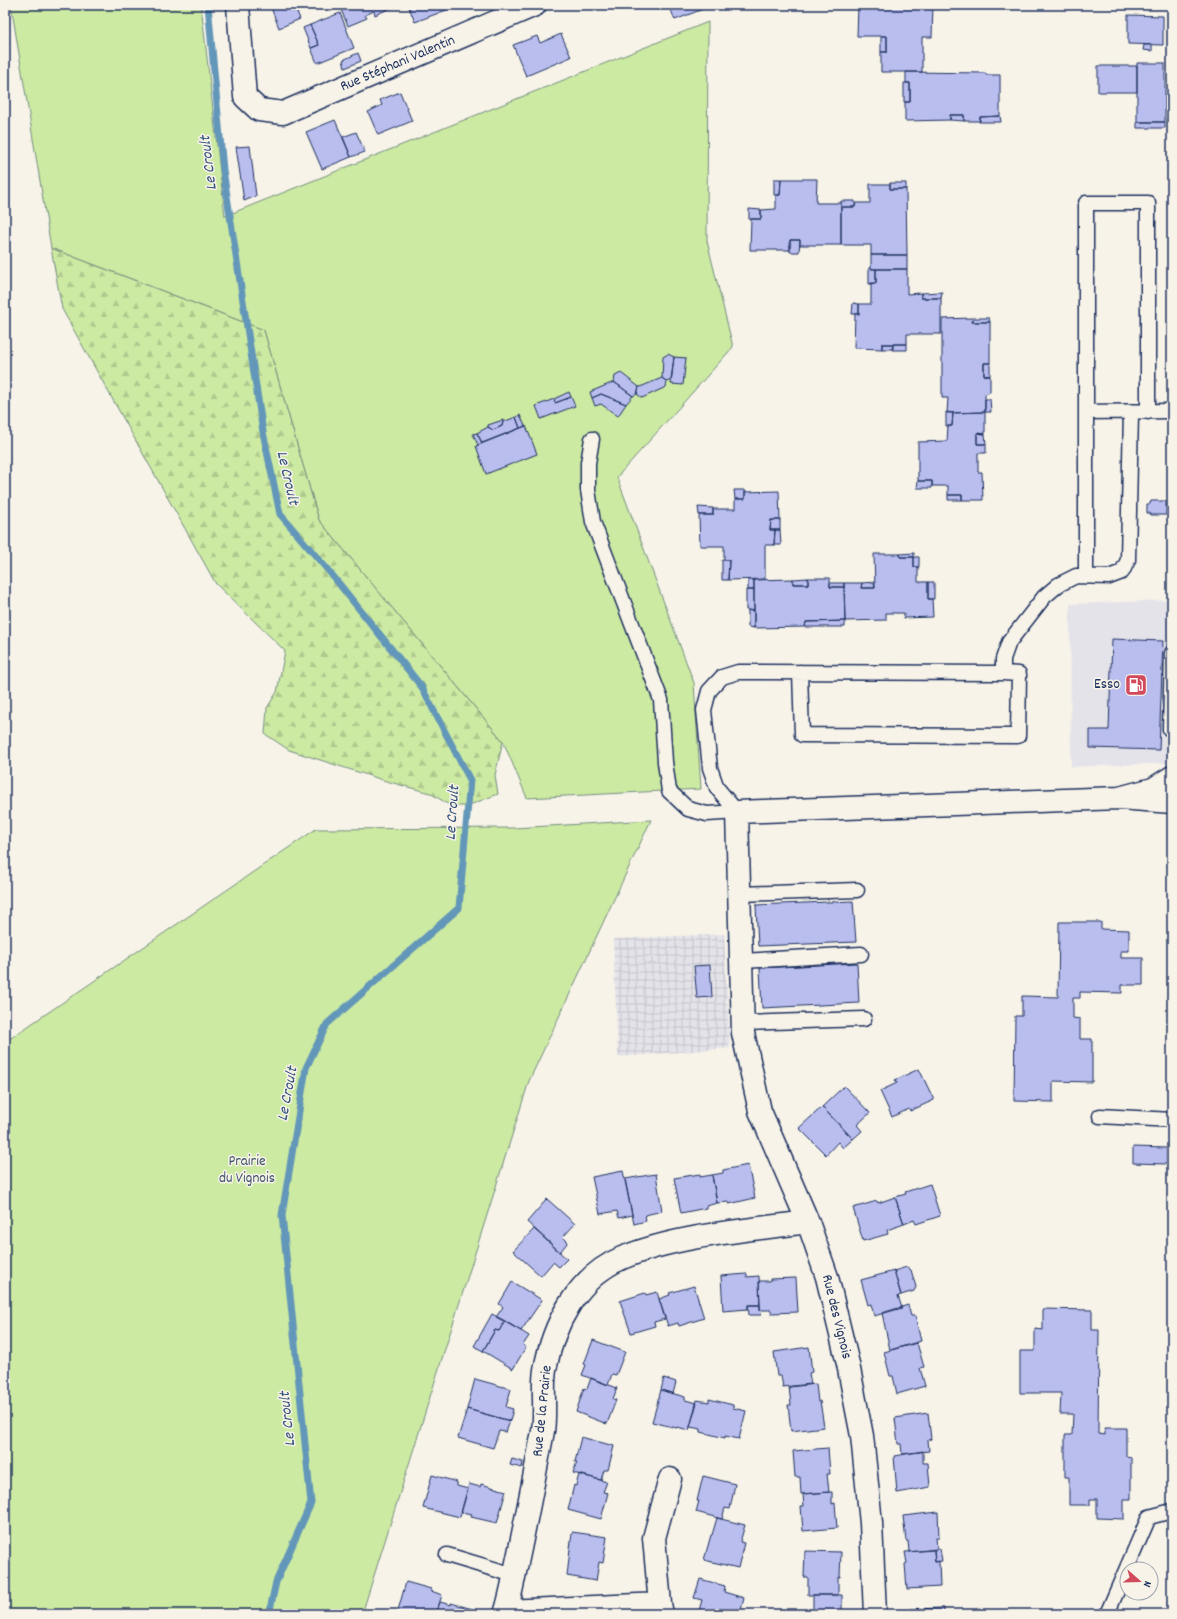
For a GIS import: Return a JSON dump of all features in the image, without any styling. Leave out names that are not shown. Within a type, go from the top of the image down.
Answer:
[{"type":"street","name":"Rue Stéphani Valentin","points":[[238,5],[245,97],[259,110],[283,113],[535,5]]},
{"type":"street","points":[[1119,798],[1153,789],[1172,777]]},
{"type":"street","points":[[737,812],[1119,798],[1172,802]]},
{"type":"street","name":"Rue des Vignois","points":[[737,812],[743,1028],[760,1111],[808,1222],[827,1277],[848,1364],[862,1436],[871,1523],[875,1614]]},
{"type":"street","name":"Rue de la Prairie","points":[[670,1480],[654,1538],[661,1609],[506,1613],[534,1484],[545,1415],[545,1371],[555,1334],[571,1301],[594,1274],[621,1258],[672,1242],[808,1222]]},
{"type":"lane","points":[[1086,576],[1086,203],[1148,203],[1148,412]]},
{"type":"lane","points":[[1086,412],[1172,411]]},
{"type":"lane","points":[[1003,673],[1003,659],[1009,642],[1044,597],[1058,585],[1076,576],[1109,577],[1122,572],[1128,560],[1131,412]]},
{"type":"lane","points":[[592,439],[588,463],[588,490],[593,522],[661,700],[665,762],[669,791],[688,809],[707,814],[737,812]]},
{"type":"lane","points":[[1172,653],[1170,729],[1172,730]]},
{"type":"lane","points":[[737,812],[717,788],[710,768],[704,710],[709,691],[722,677],[738,672],[800,672],[1003,673],[1019,674],[1018,736],[802,735],[800,672]]},
{"type":"lane","points":[[740,894],[857,890]]},
{"type":"lane","points":[[742,960],[861,954]]},
{"type":"lane","points":[[743,1028],[864,1019]]},
{"type":"lane","points":[[1100,1116],[1172,1120]]},
{"type":"lane","points":[[1107,1614],[1149,1517],[1172,1511]]},
{"type":"lane","points":[[447,1555],[514,1575]]},
{"type":"shaded area","points":[[1172,600],[1172,760],[1170,763],[1071,767],[1070,604]]},
{"type":"shaded area","points":[[724,934],[730,1048],[618,1057],[613,939]]},
{"type":"green space","points":[[11,5],[201,5],[225,216],[708,22],[707,241],[733,347],[617,477],[694,683],[701,789],[527,798],[503,741],[319,520],[264,330],[51,248]]},
{"type":"green space","points":[[51,248],[264,330],[319,520],[503,741],[495,775],[498,794],[467,806],[451,806],[430,793],[386,781],[289,750],[265,734],[267,708],[277,692],[285,651],[216,584],[62,309]]},
{"type":"green space","name":"Prairie du Vignois","points":[[651,820],[529,1081],[362,1614],[5,1614],[5,1042],[316,829],[514,828]]},
{"type":"building","points":[[270,5],[294,5],[300,19],[279,28]]},
{"type":"building","points":[[339,5],[392,5],[393,7],[375,15],[374,11],[365,15],[367,18],[348,26]]},
{"type":"building","points":[[408,5],[448,5],[449,9],[415,22]]},
{"type":"building","points":[[669,5],[713,5],[675,20]]},
{"type":"building","points":[[872,5],[933,5],[932,37],[922,37],[922,72],[881,72],[881,52],[887,52],[887,36],[857,36],[858,6],[872,7]]},
{"type":"building","points":[[340,13],[354,48],[317,63],[311,48],[319,45],[310,25]]},
{"type":"building","points":[[1128,15],[1163,16],[1163,45],[1128,44]]},
{"type":"building","points":[[310,25],[319,45],[311,48],[303,28]]},
{"type":"building","points":[[561,34],[571,57],[526,76],[513,45],[537,36],[540,43]]},
{"type":"building","points":[[881,36],[887,36],[887,52],[881,52]]},
{"type":"building","points":[[1144,45],[1152,45],[1152,51],[1143,50]]},
{"type":"building","points":[[358,53],[361,61],[345,68],[343,60]]},
{"type":"building","points":[[1137,63],[1165,63],[1165,122],[1137,122]]},
{"type":"building","points":[[1098,66],[1137,66],[1137,92],[1098,92]]},
{"type":"building","points":[[906,72],[985,73],[986,75],[1000,75],[1000,116],[980,117],[980,121],[964,121],[964,115],[950,115],[950,120],[905,121],[905,102],[910,102],[910,83],[906,83]]},
{"type":"building","points":[[904,83],[910,83],[910,102],[904,102]]},
{"type":"building","points":[[400,92],[412,121],[378,135],[368,112],[382,105],[380,100]]},
{"type":"building","points":[[950,115],[964,115],[964,121],[950,120]]},
{"type":"building","points":[[1000,116],[1001,122],[979,122],[980,117]]},
{"type":"building","points":[[335,120],[351,157],[322,169],[306,132]]},
{"type":"building","points":[[1137,122],[1165,122],[1165,128],[1137,128]]},
{"type":"building","points":[[356,132],[365,152],[351,157],[343,137]]},
{"type":"building","points":[[250,146],[256,196],[244,201],[236,147]]},
{"type":"building","points":[[774,179],[781,179],[780,195],[774,195]]},
{"type":"building","points":[[781,179],[817,179],[816,203],[841,203],[841,245],[800,245],[800,240],[790,240],[790,250],[750,250],[751,219],[761,219],[761,210],[776,209],[776,195],[780,195]]},
{"type":"building","points":[[890,183],[906,183],[906,189],[890,189]]},
{"type":"building","points":[[870,184],[890,184],[890,189],[906,189],[907,255],[871,255],[871,245],[841,245],[841,207],[855,207],[856,203],[870,203]]},
{"type":"building","points":[[841,201],[855,201],[855,207],[841,207]]},
{"type":"building","points":[[749,209],[761,210],[761,219],[749,219]]},
{"type":"building","points":[[790,240],[800,240],[799,252],[790,252]]},
{"type":"building","points":[[871,255],[907,255],[907,269],[871,269]]},
{"type":"building","points":[[869,268],[876,269],[876,283],[869,284]]},
{"type":"building","points":[[876,269],[907,269],[907,294],[921,293],[921,298],[941,298],[941,334],[907,334],[907,344],[882,344],[882,349],[854,348],[855,314],[859,314],[859,304],[871,304],[871,283],[876,283]]},
{"type":"building","points":[[942,292],[941,298],[921,298],[921,293]]},
{"type":"building","points":[[853,303],[859,304],[859,314],[852,314]]},
{"type":"building","points":[[973,318],[972,322],[990,322],[990,363],[984,363],[984,375],[990,376],[990,392],[985,394],[985,412],[947,413],[948,398],[942,398],[942,319]]},
{"type":"building","points":[[973,318],[989,318],[990,322],[972,322]]},
{"type":"building","points":[[882,344],[893,344],[893,349],[882,349]]},
{"type":"building","points":[[893,344],[907,344],[907,350],[892,350]]},
{"type":"building","points":[[668,354],[674,357],[671,380],[667,382],[662,378],[663,357]]},
{"type":"building","points":[[674,357],[686,358],[683,385],[671,384]]},
{"type":"building","points":[[984,363],[990,363],[990,376],[984,375]]},
{"type":"building","points":[[621,373],[639,387],[637,394],[633,396],[614,382],[615,376]]},
{"type":"building","points":[[662,378],[667,382],[666,387],[642,398],[637,394],[639,387]]},
{"type":"building","points":[[614,382],[633,396],[626,404],[601,394],[592,398],[590,392]]},
{"type":"building","points":[[569,392],[571,397],[555,403],[554,399]]},
{"type":"building","points":[[601,394],[626,404],[618,416],[601,404],[595,406],[592,398]]},
{"type":"building","points":[[571,397],[575,406],[541,419],[536,406],[554,399],[555,403]]},
{"type":"building","points":[[985,399],[990,399],[991,412],[985,412]]},
{"type":"building","points":[[946,412],[953,413],[952,426],[946,426]]},
{"type":"building","points":[[985,412],[985,434],[977,433],[977,444],[986,444],[986,453],[978,453],[978,472],[982,472],[983,500],[962,500],[962,495],[948,495],[948,486],[932,486],[932,481],[918,481],[918,442],[947,441],[948,426],[952,426],[953,413]]},
{"type":"building","points":[[520,415],[525,426],[520,428],[516,417]]},
{"type":"building","points":[[516,417],[520,428],[482,443],[477,433],[488,427],[493,430],[502,426],[503,422]]},
{"type":"building","points":[[503,420],[502,426],[493,430],[488,427],[488,425]]},
{"type":"building","points":[[526,426],[537,454],[486,474],[476,446]]},
{"type":"building","points":[[477,433],[482,443],[478,445],[473,434]]},
{"type":"building","points":[[977,433],[985,434],[986,444],[977,444]]},
{"type":"building","points":[[918,481],[932,481],[932,488],[917,488]]},
{"type":"building","points":[[734,490],[745,490],[745,499],[735,499]]},
{"type":"building","points":[[779,491],[780,520],[771,520],[770,530],[775,530],[774,545],[765,545],[765,579],[728,580],[729,560],[724,560],[724,546],[700,546],[699,515],[713,515],[713,509],[735,509],[735,499],[745,499],[745,492]]},
{"type":"building","points":[[948,495],[962,495],[962,500],[948,500]]},
{"type":"building","points":[[1151,501],[1166,501],[1166,515],[1151,515],[1150,513],[1147,513],[1147,504],[1150,504]]},
{"type":"building","points":[[698,507],[713,508],[713,515],[699,515]]},
{"type":"building","points":[[771,520],[780,520],[780,530],[770,530]]},
{"type":"building","points":[[775,530],[780,530],[781,545],[774,545]]},
{"type":"building","points":[[914,553],[914,557],[900,557],[900,554]]},
{"type":"building","points":[[874,554],[900,554],[900,557],[914,557],[914,567],[918,567],[918,582],[928,582],[928,599],[932,599],[933,617],[904,618],[904,613],[886,613],[886,620],[845,621],[844,583],[862,583],[861,588],[875,588]]},
{"type":"building","points":[[914,557],[919,557],[919,567],[914,567]]},
{"type":"building","points":[[722,560],[729,560],[728,580],[722,580]]},
{"type":"building","points":[[808,578],[830,578],[830,587],[844,587],[845,621],[806,622],[805,627],[754,628],[754,580],[793,579],[793,584],[808,584]]},
{"type":"building","points":[[808,578],[808,584],[793,584],[793,579]]},
{"type":"building","points":[[748,580],[754,580],[754,590],[748,590]]},
{"type":"building","points":[[874,582],[875,588],[861,588],[862,583]]},
{"type":"building","points":[[928,582],[934,582],[934,599],[928,599]]},
{"type":"building","points":[[830,583],[844,583],[844,587],[830,587]]},
{"type":"building","points":[[746,590],[754,590],[754,611],[746,610]]},
{"type":"building","points":[[748,610],[754,611],[754,628],[748,627]]},
{"type":"building","points":[[845,621],[845,627],[805,627],[806,622]]},
{"type":"building","name":"Esso","points":[[1112,639],[1163,641],[1159,750],[1090,748],[1090,730],[1109,730]]},
{"type":"building","points":[[853,901],[856,942],[758,946],[756,905]]},
{"type":"building","points":[[1059,922],[1101,922],[1101,929],[1129,930],[1129,951],[1121,951],[1121,958],[1143,958],[1143,985],[1122,985],[1122,993],[1080,992],[1080,998],[1073,998],[1073,1018],[1080,1019],[1080,1039],[1092,1039],[1092,1082],[1053,1081],[1053,1102],[1014,1101],[1015,1016],[1022,1016],[1022,996],[1058,997]]},
{"type":"building","points":[[857,963],[859,1003],[762,1008],[760,968]]},
{"type":"building","points":[[710,965],[712,997],[697,998],[694,966]]},
{"type":"building","points":[[919,1069],[934,1100],[892,1117],[880,1091],[897,1083],[895,1080]]},
{"type":"building","points":[[844,1086],[870,1113],[857,1125],[862,1131],[853,1139],[822,1107]]},
{"type":"building","points":[[822,1107],[853,1139],[843,1148],[838,1142],[826,1155],[799,1128]]},
{"type":"building","points":[[1133,1147],[1167,1148],[1167,1164],[1133,1163]]},
{"type":"building","points":[[748,1165],[755,1198],[729,1204],[729,1202],[717,1203],[712,1175],[723,1173],[723,1170]]},
{"type":"building","points":[[623,1171],[632,1215],[619,1218],[617,1211],[600,1214],[592,1177]]},
{"type":"building","points":[[656,1174],[662,1211],[645,1215],[646,1221],[634,1224],[625,1179]]},
{"type":"building","points":[[700,1174],[700,1177],[712,1175],[717,1203],[706,1206],[706,1208],[681,1213],[674,1178]]},
{"type":"building","points":[[930,1184],[940,1216],[916,1224],[914,1220],[904,1224],[895,1197],[906,1194],[905,1192]]},
{"type":"building","points":[[895,1197],[904,1224],[887,1230],[888,1234],[863,1241],[853,1208],[877,1201],[878,1203]]},
{"type":"building","points":[[547,1199],[575,1224],[563,1237],[568,1242],[560,1252],[527,1222]]},
{"type":"building","points":[[534,1229],[567,1259],[559,1267],[553,1262],[541,1276],[513,1251]]},
{"type":"building","points":[[907,1267],[911,1270],[916,1287],[914,1291],[901,1295],[894,1271]]},
{"type":"building","points":[[894,1271],[901,1295],[898,1296],[902,1308],[874,1316],[871,1304],[868,1305],[861,1280]]},
{"type":"building","points":[[747,1274],[747,1277],[759,1276],[760,1305],[748,1305],[748,1309],[723,1311],[721,1276]]},
{"type":"building","points":[[796,1278],[798,1312],[771,1313],[771,1310],[760,1310],[759,1281]]},
{"type":"building","points":[[512,1282],[542,1300],[521,1331],[496,1317],[503,1307],[499,1304]]},
{"type":"building","points":[[694,1286],[704,1318],[679,1326],[678,1323],[668,1326],[659,1299],[670,1295],[669,1293]]},
{"type":"building","points":[[657,1292],[665,1319],[654,1322],[655,1326],[631,1333],[620,1301],[645,1293],[646,1295]]},
{"type":"building","points":[[748,1305],[760,1305],[761,1315],[749,1315]]},
{"type":"building","points":[[908,1305],[911,1316],[915,1316],[921,1341],[890,1350],[882,1313]]},
{"type":"building","points":[[1043,1309],[1092,1310],[1092,1330],[1099,1330],[1098,1434],[1105,1435],[1105,1428],[1126,1428],[1126,1456],[1131,1457],[1131,1499],[1124,1499],[1124,1519],[1097,1518],[1097,1499],[1090,1499],[1090,1505],[1069,1505],[1069,1477],[1065,1477],[1065,1435],[1072,1435],[1073,1414],[1060,1414],[1061,1393],[1020,1393],[1020,1351],[1035,1351],[1035,1329],[1043,1330]]},
{"type":"building","points":[[492,1314],[505,1321],[499,1331],[495,1330],[483,1351],[474,1346]]},
{"type":"building","points":[[505,1321],[529,1336],[523,1345],[526,1347],[513,1369],[483,1351],[495,1330],[499,1331]]},
{"type":"building","points":[[593,1340],[625,1352],[616,1375],[612,1374],[608,1385],[582,1375],[586,1365],[584,1364]]},
{"type":"building","points":[[917,1343],[924,1367],[920,1368],[925,1386],[897,1394],[893,1376],[890,1376],[884,1352]]},
{"type":"building","points":[[809,1347],[812,1372],[809,1373],[811,1384],[783,1387],[781,1376],[777,1376],[774,1352]]},
{"type":"building","points":[[591,1378],[617,1388],[613,1399],[616,1400],[607,1424],[576,1412],[584,1388],[587,1389]]},
{"type":"building","points":[[664,1378],[676,1382],[673,1394],[661,1390]]},
{"type":"building","points":[[475,1379],[511,1389],[506,1407],[513,1409],[510,1421],[467,1409]]},
{"type":"building","points":[[816,1384],[818,1402],[820,1401],[824,1427],[791,1431],[788,1405],[791,1405],[789,1387]]},
{"type":"building","points":[[661,1390],[685,1397],[685,1400],[697,1403],[689,1430],[652,1422]]},
{"type":"building","points":[[709,1399],[733,1405],[733,1408],[746,1411],[739,1439],[725,1436],[725,1438],[701,1432],[701,1429],[690,1427],[697,1400],[709,1402]]},
{"type":"building","points":[[467,1409],[510,1421],[506,1432],[499,1431],[493,1448],[458,1438]]},
{"type":"building","points":[[928,1413],[931,1439],[928,1440],[929,1451],[902,1454],[901,1444],[898,1444],[895,1418]]},
{"type":"building","points":[[581,1437],[614,1446],[608,1470],[604,1470],[601,1480],[573,1473],[577,1462],[575,1462]]},
{"type":"building","points":[[828,1448],[830,1474],[827,1474],[829,1492],[801,1494],[800,1477],[795,1477],[793,1451]]},
{"type":"building","points":[[923,1451],[923,1463],[928,1463],[930,1487],[897,1493],[894,1456]]},
{"type":"building","points":[[512,1459],[523,1462],[522,1468],[510,1465]]},
{"type":"building","points":[[579,1474],[607,1482],[603,1492],[608,1493],[601,1519],[568,1510],[574,1485],[576,1486]]},
{"type":"building","points":[[432,1475],[457,1482],[457,1486],[468,1489],[460,1517],[423,1508]]},
{"type":"building","points":[[703,1476],[735,1484],[730,1509],[725,1508],[722,1519],[696,1512]]},
{"type":"building","points":[[469,1484],[480,1487],[481,1484],[506,1491],[497,1523],[471,1517],[472,1514],[461,1512]]},
{"type":"building","points":[[832,1492],[832,1504],[835,1503],[837,1528],[803,1531],[801,1506],[804,1506],[803,1494]]},
{"type":"building","points":[[938,1512],[939,1538],[936,1538],[937,1549],[909,1552],[903,1516]]},
{"type":"building","points":[[717,1518],[745,1525],[740,1542],[744,1543],[738,1568],[704,1560]]},
{"type":"building","points":[[572,1532],[607,1537],[603,1563],[599,1562],[596,1581],[567,1576]]},
{"type":"building","points":[[940,1549],[942,1561],[935,1562],[934,1550]]},
{"type":"building","points":[[934,1550],[935,1562],[939,1561],[940,1587],[907,1589],[905,1564],[907,1563],[905,1552]]},
{"type":"building","points":[[805,1551],[841,1552],[840,1577],[838,1577],[838,1595],[808,1595],[808,1577],[804,1577]]},
{"type":"building","points":[[700,1579],[725,1586],[724,1592],[744,1598],[740,1614],[698,1614],[702,1600],[694,1598]]},
{"type":"building","points":[[406,1582],[431,1589],[431,1591],[442,1595],[436,1614],[397,1614]]},
{"type":"building","points":[[813,1595],[842,1595],[843,1614],[809,1614],[813,1613]]},
{"type":"building","points":[[440,1602],[451,1605],[451,1603],[476,1610],[475,1614],[436,1614]]},
{"type":"building","points":[[944,1608],[944,1614],[910,1614],[910,1609]]},
{"type":"waterway","name":"Le Croult","points":[[208,5],[223,170],[263,432],[280,514],[332,575],[421,686],[470,780],[459,908],[327,1024],[306,1068],[282,1215],[311,1503],[276,1582],[269,1614]]},
{"type":"place","name":"Esso","points":[[1136,685]]}]
